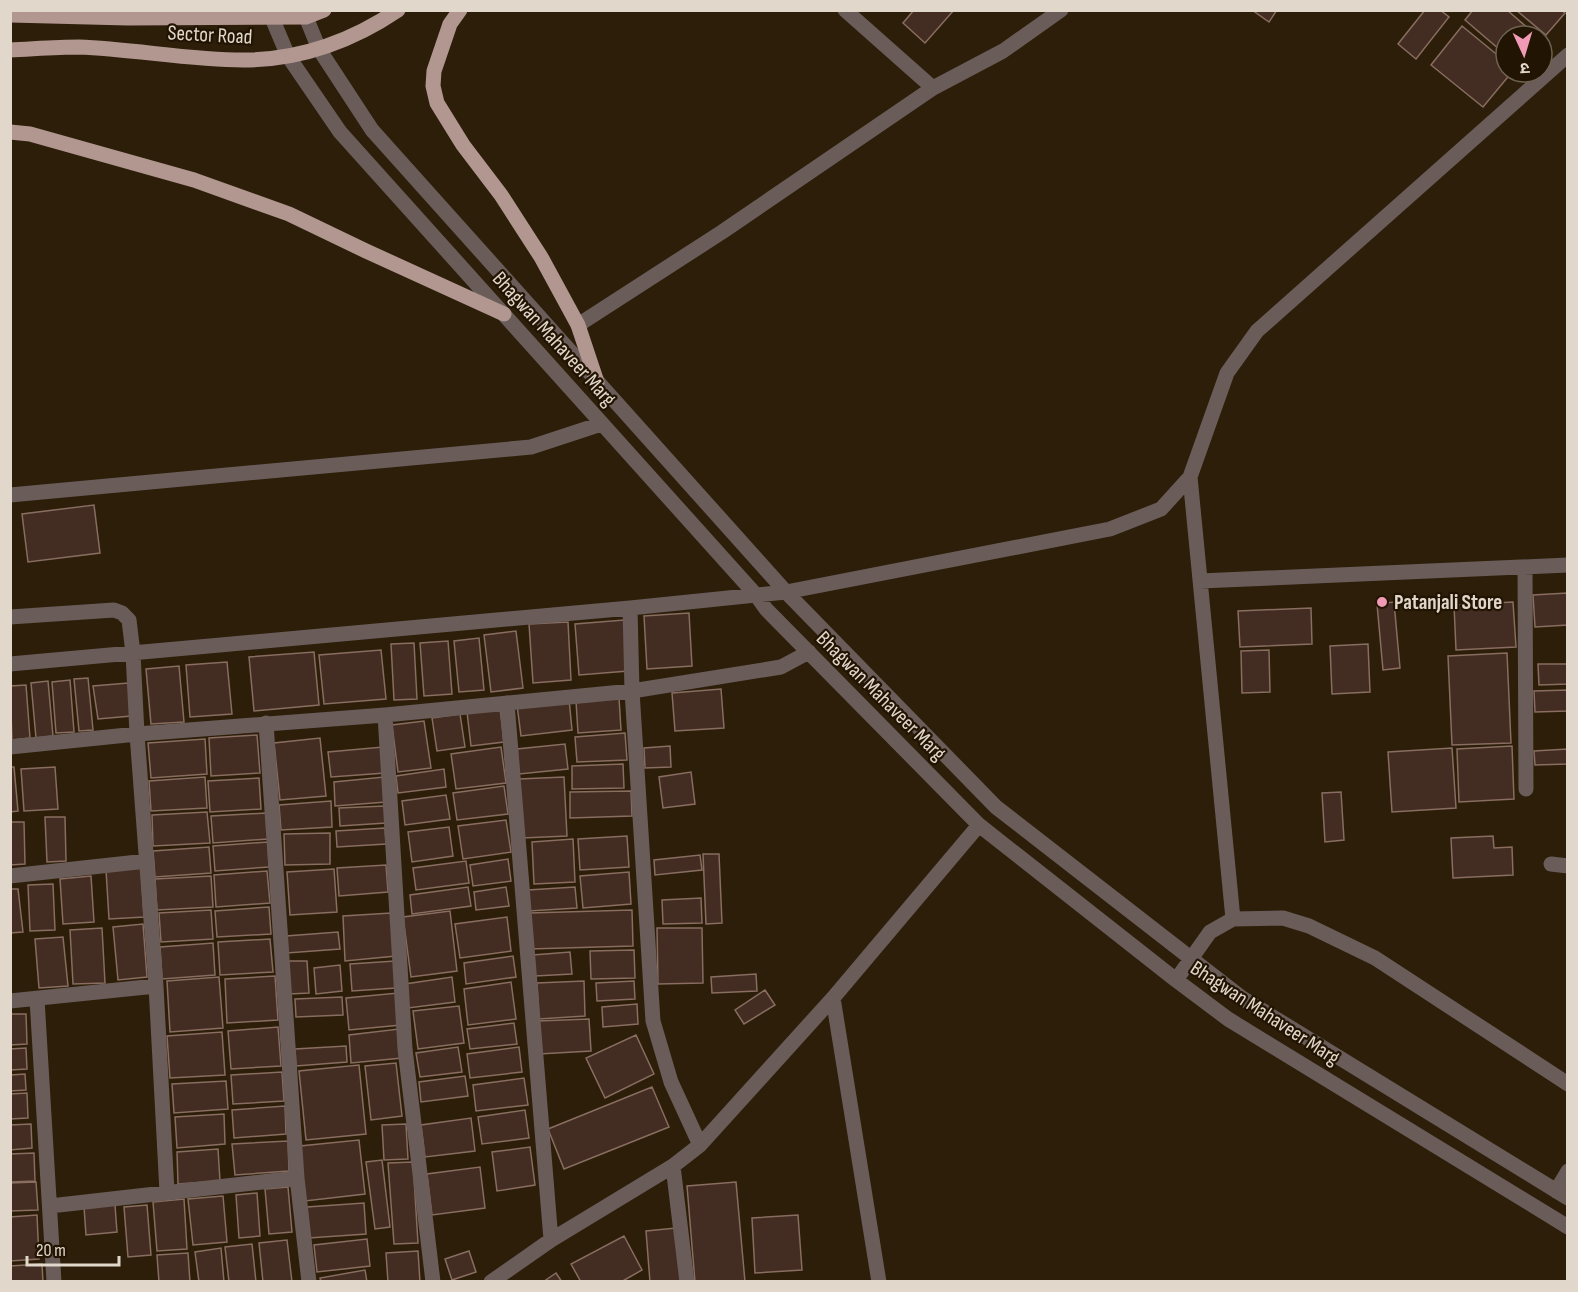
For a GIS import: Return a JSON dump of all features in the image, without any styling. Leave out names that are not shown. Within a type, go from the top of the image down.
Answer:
[{"type":"main road","name":"Sector Road","points":[[10,15],[272,18],[306,17],[324,10]]},
{"type":"main road","name":"Sector Road","points":[[10,50],[78,47],[244,60],[288,56],[319,49],[372,28],[398,10]]},
{"type":"main road","points":[[460,10],[450,24],[434,72],[433,86],[436,103],[463,145],[501,195],[541,257],[578,325],[597,382]]},
{"type":"main road","points":[[10,132],[30,134],[194,180],[289,214],[504,314]]},
{"type":"street","points":[[845,10],[933,88]]},
{"type":"street","points":[[578,325],[722,232],[933,88],[1003,51],[1061,10]]},
{"type":"street","name":"Bhagwan Mahaveer Marg","points":[[306,17],[319,49],[372,130],[786,592],[996,807],[1242,998],[1562,1194]]},
{"type":"street","name":"Bhagwan Mahaveer Marg","points":[[272,18],[288,56],[340,132],[756,595],[766,609],[979,825],[1228,1019],[1568,1227]]},
{"type":"street","points":[[1233,919],[1191,477],[1227,373],[1257,331],[1568,55]]},
{"type":"street","points":[[10,495],[531,447],[601,424]]},
{"type":"street","points":[[10,664],[786,592],[1110,529],[1161,509],[1191,477]]},
{"type":"street","points":[[1200,581],[1568,565]]},
{"type":"street","points":[[1525,567],[1526,789]]},
{"type":"street","points":[[630,608],[632,691],[653,1021],[671,1082],[700,1145]]},
{"type":"street","points":[[10,617],[114,610],[122,613],[129,620],[156,986],[167,1192]]},
{"type":"street","points":[[10,747],[632,691],[781,667],[809,652]]},
{"type":"street","points":[[507,703],[550,1240]]},
{"type":"street","points":[[385,715],[405,1049],[433,1281]]},
{"type":"street","points":[[266,723],[297,1178],[309,1281]]},
{"type":"street","points":[[491,1281],[550,1240],[673,1166],[700,1145],[833,998],[979,825]]},
{"type":"street","points":[[10,876],[147,861]]},
{"type":"street","points":[[1551,864],[1568,866]]},
{"type":"street","points":[[1176,980],[1210,932],[1233,919],[1283,918],[1309,926],[1375,958],[1568,1084]]},
{"type":"street","points":[[10,1001],[156,986]]},
{"type":"street","points":[[833,998],[879,1281]]},
{"type":"street","points":[[37,999],[54,1281]]},
{"type":"street","points":[[673,1166],[687,1281]]},
{"type":"street","points":[[1562,1194],[1568,1171]]},
{"type":"street","points":[[50,1206],[297,1178]]},
{"type":"building","points":[[914,10],[954,10],[925,43],[903,23]]},
{"type":"building","points":[[1252,10],[1277,10],[1269,22]]},
{"type":"building","points":[[1425,10],[1440,10],[1449,17],[1416,59],[1398,44]]},
{"type":"building","points":[[1473,10],[1507,10],[1523,24],[1494,24],[1494,45],[1465,20]]},
{"type":"building","points":[[1516,10],[1561,10],[1565,13],[1554,26],[1533,24]]},
{"type":"building","points":[[1462,26],[1494,52],[1494,84],[1502,84],[1483,107],[1431,65]]},
{"type":"building","points":[[94,505],[100,553],[28,562],[22,514]]},
{"type":"building","points":[[1567,593],[1568,625],[1535,627],[1533,595]]},
{"type":"building","points":[[1394,602],[1400,668],[1383,670],[1377,604]]},
{"type":"building","points":[[1513,602],[1516,647],[1456,650],[1454,605]]},
{"type":"building","points":[[1311,608],[1312,644],[1240,647],[1238,611]]},
{"type":"building","points":[[689,613],[692,666],[647,669],[644,616]]},
{"type":"building","points":[[624,620],[628,671],[579,675],[575,624]]},
{"type":"building","points":[[568,622],[571,680],[533,683],[529,624]]},
{"type":"building","points":[[516,631],[523,688],[491,692],[484,635]]},
{"type":"building","points":[[479,638],[484,690],[459,692],[454,641]]},
{"type":"building","points":[[448,641],[452,694],[424,696],[420,643]]},
{"type":"building","points":[[414,643],[417,699],[394,700],[391,644]]},
{"type":"building","points":[[1368,644],[1370,692],[1332,694],[1330,646]]},
{"type":"building","points":[[381,650],[386,699],[324,704],[319,655]]},
{"type":"building","points":[[1269,650],[1270,692],[1242,693],[1241,651]]},
{"type":"building","points":[[314,652],[319,705],[254,711],[249,657]]},
{"type":"building","points":[[1507,653],[1511,743],[1452,745],[1448,656]]},
{"type":"building","points":[[227,662],[232,714],[190,717],[186,665]]},
{"type":"building","points":[[1538,664],[1568,664],[1568,684],[1539,685]]},
{"type":"building","points":[[179,666],[184,722],[151,724],[146,669]]},
{"type":"building","points":[[88,678],[93,730],[79,731],[74,679]]},
{"type":"building","points":[[70,680],[74,732],[56,733],[52,682]]},
{"type":"building","points":[[48,681],[53,736],[36,738],[31,683]]},
{"type":"building","points":[[128,683],[131,716],[98,719],[93,686]]},
{"type":"building","points":[[26,685],[30,738],[12,740],[10,686]]},
{"type":"building","points":[[721,689],[724,728],[675,731],[672,693]]},
{"type":"building","points":[[1568,690],[1568,711],[1535,712],[1534,691]]},
{"type":"building","points":[[619,698],[621,730],[578,733],[576,701]]},
{"type":"building","points":[[569,699],[572,730],[521,736],[517,705]]},
{"type":"building","points":[[500,708],[504,742],[471,746],[467,712]]},
{"type":"building","points":[[460,714],[465,747],[437,751],[432,718]]},
{"type":"building","points":[[424,721],[431,768],[398,772],[392,725]]},
{"type":"building","points":[[625,733],[627,760],[577,762],[575,737]]},
{"type":"building","points":[[257,735],[260,773],[211,776],[209,738]]},
{"type":"building","points":[[320,738],[326,796],[280,800],[274,743]]},
{"type":"building","points":[[205,739],[207,774],[151,778],[148,743]]},
{"type":"building","points":[[565,744],[568,769],[519,774],[517,749]]},
{"type":"building","points":[[670,746],[671,767],[645,768],[644,748]]},
{"type":"building","points":[[1512,746],[1514,799],[1459,802],[1457,749]]},
{"type":"building","points":[[383,747],[385,773],[331,777],[328,752]]},
{"type":"building","points":[[501,747],[506,783],[456,789],[451,754]]},
{"type":"building","points":[[1452,748],[1456,808],[1392,812],[1388,752]]},
{"type":"building","points":[[1568,749],[1568,764],[1535,765],[1534,751]]},
{"type":"building","points":[[623,764],[624,788],[572,789],[572,766]]},
{"type":"building","points":[[10,767],[14,767],[18,811],[10,812]]},
{"type":"building","points":[[55,767],[58,809],[24,811],[21,769]]},
{"type":"building","points":[[444,769],[446,787],[398,793],[396,776]]},
{"type":"building","points":[[691,772],[695,804],[663,808],[659,777]]},
{"type":"building","points":[[205,777],[207,808],[151,811],[149,781]]},
{"type":"building","points":[[384,777],[386,802],[335,806],[334,782]]},
{"type":"building","points":[[564,777],[567,836],[522,838],[519,779]]},
{"type":"building","points":[[259,778],[261,809],[210,812],[208,781]]},
{"type":"building","points":[[504,786],[508,814],[457,820],[453,793]]},
{"type":"building","points":[[631,791],[632,816],[570,818],[570,792]]},
{"type":"building","points":[[1341,792],[1344,840],[1325,842],[1322,793]]},
{"type":"building","points":[[446,795],[450,819],[405,825],[402,801]]},
{"type":"building","points":[[331,801],[332,827],[281,830],[279,805]]},
{"type":"building","points":[[385,806],[386,823],[340,826],[339,808]]},
{"type":"building","points":[[207,812],[210,843],[153,846],[152,815]]},
{"type":"building","points":[[266,813],[268,839],[213,843],[211,816]]},
{"type":"building","points":[[45,817],[65,817],[66,861],[47,862]]},
{"type":"building","points":[[506,820],[511,852],[463,859],[458,826]]},
{"type":"building","points":[[10,822],[24,822],[25,864],[10,865]]},
{"type":"building","points":[[449,827],[453,856],[412,862],[408,832]]},
{"type":"building","points":[[385,828],[386,844],[337,847],[336,831]]},
{"type":"building","points":[[330,833],[330,864],[285,865],[284,834]]},
{"type":"building","points":[[627,836],[629,867],[580,870],[578,839]]},
{"type":"building","points":[[1493,836],[1494,848],[1512,847],[1513,875],[1453,878],[1451,838]]},
{"type":"building","points":[[573,839],[575,882],[534,884],[532,842]]},
{"type":"building","points":[[268,842],[269,867],[215,871],[213,846]]},
{"type":"building","points":[[209,847],[211,873],[155,877],[153,851]]},
{"type":"building","points":[[703,854],[719,854],[722,923],[706,924]]},
{"type":"building","points":[[700,855],[702,870],[655,875],[654,860]]},
{"type":"building","points":[[508,859],[511,881],[473,886],[470,865]]},
{"type":"building","points":[[466,861],[469,883],[416,890],[413,868]]},
{"type":"building","points":[[386,865],[388,892],[339,896],[337,868]]},
{"type":"building","points":[[141,868],[144,917],[109,919],[106,870]]},
{"type":"building","points":[[334,869],[337,912],[290,915],[287,872]]},
{"type":"building","points":[[267,871],[270,903],[216,907],[214,875]]},
{"type":"building","points":[[629,872],[631,904],[583,908],[580,876]]},
{"type":"building","points":[[91,876],[94,922],[63,924],[60,879]]},
{"type":"building","points":[[211,876],[213,907],[157,910],[155,879]]},
{"type":"building","points":[[53,884],[55,930],[30,931],[28,885]]},
{"type":"building","points":[[468,887],[471,906],[412,914],[410,895]]},
{"type":"building","points":[[506,887],[509,906],[476,910],[474,892]]},
{"type":"building","points":[[575,887],[577,908],[529,911],[528,890]]},
{"type":"building","points":[[10,889],[18,889],[23,932],[10,933]]},
{"type":"building","points":[[701,898],[702,923],[663,924],[662,900]]},
{"type":"building","points":[[269,907],[271,934],[217,937],[215,911]]},
{"type":"building","points":[[211,910],[213,939],[161,942],[159,913]]},
{"type":"building","points":[[632,910],[633,946],[529,949],[529,913]]},
{"type":"building","points":[[450,911],[457,971],[411,977],[403,917]]},
{"type":"building","points":[[391,913],[396,956],[345,961],[343,916]]},
{"type":"building","points":[[507,917],[511,951],[460,958],[455,924]]},
{"type":"building","points":[[143,924],[147,977],[118,980],[113,927]]},
{"type":"building","points":[[102,928],[105,983],[73,984],[70,930]]},
{"type":"building","points":[[657,928],[702,928],[703,983],[658,984]]},
{"type":"building","points":[[338,932],[340,949],[287,953],[286,936]]},
{"type":"building","points":[[63,937],[68,986],[39,988],[35,939]]},
{"type":"building","points":[[270,939],[273,972],[220,975],[218,942]]},
{"type":"building","points":[[213,943],[215,975],[162,979],[160,947]]},
{"type":"building","points":[[634,950],[635,978],[591,979],[590,951]]},
{"type":"building","points":[[570,952],[572,974],[535,976],[533,955]]},
{"type":"building","points":[[513,956],[516,977],[466,984],[464,963]]},
{"type":"building","points":[[287,961],[307,961],[309,993],[289,994]]},
{"type":"building","points":[[395,961],[396,988],[352,991],[350,964]]},
{"type":"building","points":[[340,965],[342,991],[316,994],[314,968]]},
{"type":"building","points":[[756,974],[757,991],[712,993],[711,977]]},
{"type":"building","points":[[275,976],[278,1020],[227,1023],[225,979]]},
{"type":"building","points":[[219,977],[223,1028],[170,1032],[167,981]]},
{"type":"building","points":[[452,977],[455,1002],[408,1008],[405,984]]},
{"type":"building","points":[[584,981],[585,1016],[539,1019],[537,983]]},
{"type":"building","points":[[634,981],[635,999],[597,1001],[596,983]]},
{"type":"building","points":[[511,982],[516,1019],[468,1025],[464,989]]},
{"type":"building","points":[[765,990],[775,1005],[744,1024],[735,1010]]},
{"type":"building","points":[[398,993],[401,1025],[349,1030],[346,998]]},
{"type":"building","points":[[342,997],[343,1015],[296,1017],[295,999]]},
{"type":"building","points":[[637,1004],[638,1024],[603,1027],[602,1007]]},
{"type":"building","points":[[459,1006],[464,1043],[418,1049],[413,1011]]},
{"type":"building","points":[[10,1014],[26,1014],[27,1044],[10,1045]]},
{"type":"building","points":[[589,1019],[591,1051],[539,1054],[538,1021]]},
{"type":"building","points":[[514,1023],[517,1044],[470,1049],[467,1029]]},
{"type":"building","points":[[278,1027],[281,1066],[231,1069],[228,1031]]},
{"type":"building","points":[[399,1029],[402,1058],[351,1063],[349,1035]]},
{"type":"building","points":[[222,1032],[225,1075],[170,1078],[167,1036]]},
{"type":"building","points":[[636,1035],[654,1074],[605,1098],[586,1058]]},
{"type":"building","points":[[346,1046],[347,1062],[296,1066],[295,1049]]},
{"type":"building","points":[[458,1047],[462,1072],[420,1077],[416,1053]]},
{"type":"building","points":[[519,1047],[522,1072],[470,1078],[467,1054]]},
{"type":"building","points":[[26,1048],[27,1069],[10,1070],[10,1049]]},
{"type":"building","points":[[396,1063],[402,1116],[371,1120],[365,1066]]},
{"type":"building","points":[[359,1065],[366,1134],[306,1140],[299,1071]]},
{"type":"building","points":[[282,1072],[284,1101],[233,1104],[231,1075]]},
{"type":"building","points":[[25,1074],[26,1090],[10,1091],[10,1075]]},
{"type":"building","points":[[465,1076],[468,1096],[421,1102],[419,1082]]},
{"type":"building","points":[[524,1078],[528,1105],[476,1111],[473,1085]]},
{"type":"building","points":[[226,1081],[228,1109],[174,1113],[172,1084]]},
{"type":"building","points":[[652,1087],[669,1127],[564,1169],[548,1129]]},
{"type":"building","points":[[27,1093],[28,1118],[10,1119],[10,1094]]},
{"type":"building","points":[[285,1106],[286,1134],[234,1138],[232,1110]]},
{"type":"building","points":[[525,1110],[529,1138],[482,1144],[478,1117]]},
{"type":"building","points":[[224,1114],[225,1144],[177,1148],[175,1117]]},
{"type":"building","points":[[471,1118],[475,1151],[425,1157],[421,1125]]},
{"type":"building","points":[[31,1124],[32,1148],[10,1150],[10,1125]]},
{"type":"building","points":[[406,1124],[408,1159],[384,1160],[382,1125]]},
{"type":"building","points":[[359,1140],[365,1194],[305,1201],[300,1146]]},
{"type":"building","points":[[288,1141],[289,1171],[235,1175],[232,1144]]},
{"type":"building","points":[[530,1147],[535,1185],[497,1191],[492,1152]]},
{"type":"building","points":[[218,1149],[220,1181],[178,1184],[177,1152]]},
{"type":"building","points":[[34,1153],[35,1181],[10,1182],[10,1154]]},
{"type":"building","points":[[382,1160],[390,1227],[375,1229],[366,1162]]},
{"type":"building","points":[[413,1162],[418,1243],[394,1244],[388,1163]]},
{"type":"building","points":[[480,1167],[485,1208],[432,1215],[427,1174]]},
{"type":"building","points":[[36,1182],[38,1210],[10,1211],[10,1183]]},
{"type":"building","points":[[736,1182],[745,1282],[695,1282],[687,1186]]},
{"type":"building","points":[[288,1187],[292,1232],[269,1234],[265,1189]]},
{"type":"building","points":[[257,1193],[260,1236],[239,1238],[236,1195]]},
{"type":"building","points":[[223,1196],[227,1242],[193,1245],[188,1199]]},
{"type":"building","points":[[184,1199],[187,1249],[157,1251],[153,1202]]},
{"type":"building","points":[[364,1203],[366,1234],[309,1238],[307,1207]]},
{"type":"building","points":[[115,1205],[117,1232],[86,1235],[84,1207]]},
{"type":"building","points":[[147,1205],[151,1255],[128,1257],[124,1207]]},
{"type":"building","points":[[37,1215],[39,1259],[10,1261],[10,1217]]},
{"type":"building","points":[[798,1215],[802,1270],[755,1273],[752,1218]]},
{"type":"building","points":[[676,1228],[681,1282],[650,1282],[646,1231]]},
{"type":"building","points":[[624,1236],[642,1270],[621,1282],[581,1282],[571,1264]]},
{"type":"building","points":[[367,1239],[370,1266],[317,1272],[314,1245]]},
{"type":"building","points":[[287,1240],[292,1282],[263,1282],[259,1243]]},
{"type":"building","points":[[252,1244],[256,1282],[229,1282],[225,1247]]},
{"type":"building","points":[[221,1248],[224,1282],[199,1282],[195,1252]]},
{"type":"building","points":[[418,1251],[420,1282],[388,1282],[386,1253]]},
{"type":"building","points":[[469,1251],[476,1272],[452,1280],[445,1259]]},
{"type":"building","points":[[188,1253],[190,1282],[159,1282],[157,1255]]},
{"type":"building","points":[[42,1264],[43,1282],[10,1282],[10,1266]]},
{"type":"building","points":[[365,1270],[367,1282],[321,1282],[320,1278]]},
{"type":"building","points":[[556,1273],[562,1282],[543,1282]]},
{"type":"place","name":"Patanjali Store","points":[[1382,602]]}]
